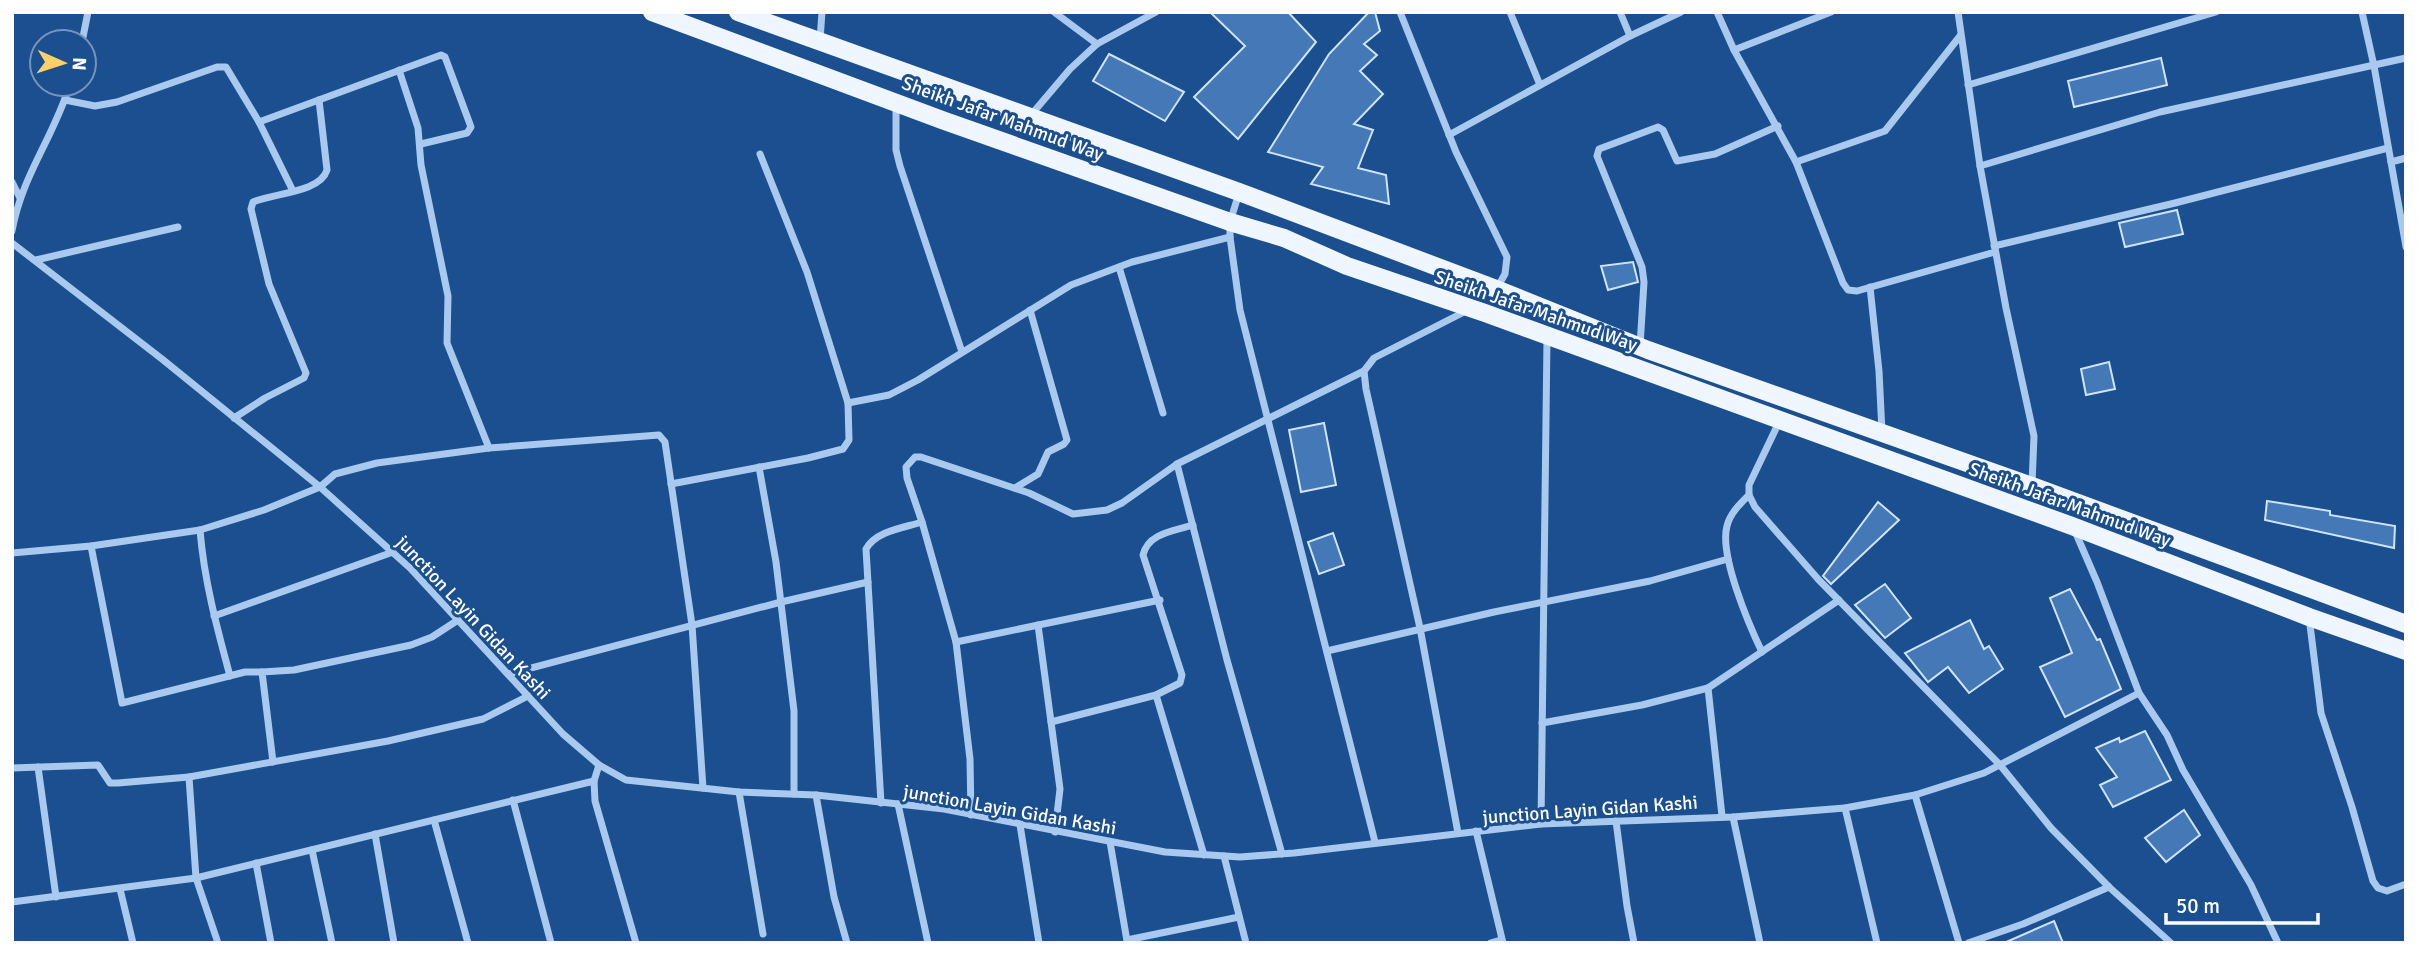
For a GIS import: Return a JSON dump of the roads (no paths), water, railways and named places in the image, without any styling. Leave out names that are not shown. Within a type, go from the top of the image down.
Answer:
[{"type":"main road","name":"Sheikh Jafar Mahmud Way","points":[[652,12],[1230,229],[1284,238],[1347,266],[1547,335],[2406,651]]},
{"type":"main road","name":"Sheikh Jafar Mahmud Way","points":[[738,12],[1239,192],[1496,289],[1640,347],[2032,486],[2406,624]]},
{"type":"street","points":[[820,41],[822,12]]},
{"type":"street","points":[[1054,12],[1097,44]]},
{"type":"street","points":[[1030,116],[1070,69],[1097,44],[1156,12]]},
{"type":"street","points":[[1400,12],[1449,135],[1507,257],[1505,274],[1496,289]]},
{"type":"street","points":[[1510,12],[1540,85]]},
{"type":"street","points":[[1620,12],[1630,36]]},
{"type":"street","points":[[1449,135],[1630,36],[1681,12]]},
{"type":"street","points":[[1717,12],[1734,50],[1796,162],[1847,290],[1857,291],[1995,249],[2388,148]]},
{"type":"street","points":[[1734,50],[1831,12]]},
{"type":"street","points":[[1958,12],[1980,166],[2034,436],[2032,486]]},
{"type":"street","points":[[1968,85],[2216,12]]},
{"type":"street","points":[[2362,12],[2406,247]]},
{"type":"street","points":[[1796,162],[1885,131],[1960,36]]},
{"type":"street","points":[[258,122],[436,55],[445,57],[471,127],[467,133],[421,144]]},
{"type":"street","points":[[1980,166],[2160,112],[2406,58]]},
{"type":"street","points":[[12,231],[28,176],[53,131],[65,100],[94,106],[117,102],[217,67],[226,66],[293,191]]},
{"type":"street","points":[[399,70],[418,128],[421,165],[448,296],[447,343],[489,448]]},
{"type":"street","points":[[234,418],[265,398],[304,379],[306,373],[269,284],[251,209],[253,202],[259,199],[320,182],[327,170],[319,100]]},
{"type":"street","points":[[896,103],[896,150],[900,166],[962,352]]},
{"type":"street","points":[[1640,347],[1644,282],[1642,267],[1597,156],[1599,149],[1658,127],[1663,130],[1677,161],[1715,154],[1778,126]]},
{"type":"street","points":[[670,484],[843,449],[849,440],[848,403],[807,272],[760,154]]},
{"type":"street","points":[[2391,162],[2406,158]]},
{"type":"street","points":[[12,182],[20,198]]},
{"type":"street","points":[[1239,192],[1230,229],[1240,310],[1375,842]]},
{"type":"street","points":[[36,260],[178,227]]},
{"type":"street","points":[[848,403],[889,395],[934,371],[1071,285],[1230,229]]},
{"type":"street","name":"junction Layin Gidan Kashi","points":[[12,243],[320,487],[393,552],[563,734],[599,765],[626,780],[898,804],[971,814],[1165,852],[1224,856],[1282,854],[1541,824],[1733,817],[1845,808],[1915,795],[1984,773],[2139,693]]},
{"type":"street","points":[[1119,267],[1163,413]]},
{"type":"street","points":[[1870,287],[1882,433]]},
{"type":"street","points":[[971,814],[970,759],[956,642],[907,478],[906,467],[915,457],[1015,488],[1073,514],[1107,510],[1122,503],[1177,464],[1364,371],[1374,358],[1472,308]]},
{"type":"street","points":[[1015,488],[1038,474],[1048,452],[1067,440],[1030,310]]},
{"type":"street","points":[[1541,824],[1544,383],[1547,335]]},
{"type":"street","points":[[1364,371],[1420,628],[1458,834]]},
{"type":"street","points":[[1780,420],[1749,485],[1749,495],[1755,507],[1839,600],[2000,765],[2051,828],[2109,887],[2171,943]]},
{"type":"street","points":[[12,553],[91,547],[200,530],[264,510],[320,487],[335,474],[364,466],[489,448],[659,435],[665,443],[692,625],[703,788]]},
{"type":"street","points":[[1177,464],[1227,660],[1282,854]]},
{"type":"street","points":[[759,467],[781,601],[796,726],[794,794]]},
{"type":"street","points":[[1749,495],[1736,507],[1727,522],[1725,532],[1728,559],[1750,628],[1762,652]]},
{"type":"street","points":[[881,803],[866,549],[871,541],[922,522]]},
{"type":"street","points":[[1051,722],[1156,695],[1180,683],[1182,675],[1160,600],[1143,555],[1145,544],[1151,539],[1193,525]]},
{"type":"street","points":[[2072,526],[2102,595],[2139,693],[2166,735],[2183,770],[2251,885],[2278,943]]},
{"type":"street","points":[[200,530],[202,558],[230,677]]},
{"type":"street","points":[[91,547],[122,703],[245,672],[294,670],[411,645],[432,637],[458,620]]},
{"type":"street","points":[[214,616],[393,552]]},
{"type":"street","points":[[1327,651],[1420,628],[1650,581],[1728,559]]},
{"type":"street","points":[[508,674],[781,601],[868,582]]},
{"type":"street","points":[[956,642],[1160,600]]},
{"type":"street","points":[[1542,723],[1642,705],[1708,688],[1839,600]]},
{"type":"street","points":[[2309,617],[2321,713],[2353,807],[2373,881],[2378,888],[2387,891],[2406,884]]},
{"type":"street","points":[[1038,625],[1059,789],[1055,832]]},
{"type":"street","points":[[262,671],[274,762]]},
{"type":"street","points":[[1708,688],[1722,816]]},
{"type":"street","points":[[1156,695],[1204,855]]},
{"type":"street","points":[[12,768],[98,765],[110,783],[189,777],[388,741],[472,721],[498,712],[528,696]]},
{"type":"street","points":[[599,765],[594,781],[595,801],[635,943]]},
{"type":"street","points":[[38,767],[56,897]]},
{"type":"street","points":[[189,777],[196,878],[218,943]]},
{"type":"street","points":[[12,902],[196,878],[594,781]]},
{"type":"street","points":[[739,792],[764,934]]},
{"type":"street","points":[[1915,795],[1959,943]]},
{"type":"street","points":[[816,796],[834,897],[847,943]]},
{"type":"street","points":[[513,800],[551,943]]},
{"type":"street","points":[[898,804],[928,943]]},
{"type":"street","points":[[1845,808],[1877,943]]},
{"type":"street","points":[[1733,817],[1760,943]]},
{"type":"street","points":[[434,820],[467,943]]},
{"type":"street","points":[[1616,821],[1626,906],[1634,943]]},
{"type":"street","points":[[1020,825],[1040,943]]},
{"type":"street","points":[[1476,831],[1503,941],[1491,943]]},
{"type":"street","points":[[375,834],[394,943]]},
{"type":"street","points":[[1110,842],[1127,941],[1240,917]]},
{"type":"street","points":[[312,850],[332,943]]},
{"type":"street","points":[[1224,856],[1246,943]]},
{"type":"street","points":[[256,863],[271,943]]},
{"type":"street","points":[[1968,943],[2024,924],[2109,887]]},
{"type":"street","points":[[120,889],[133,943]]}]
